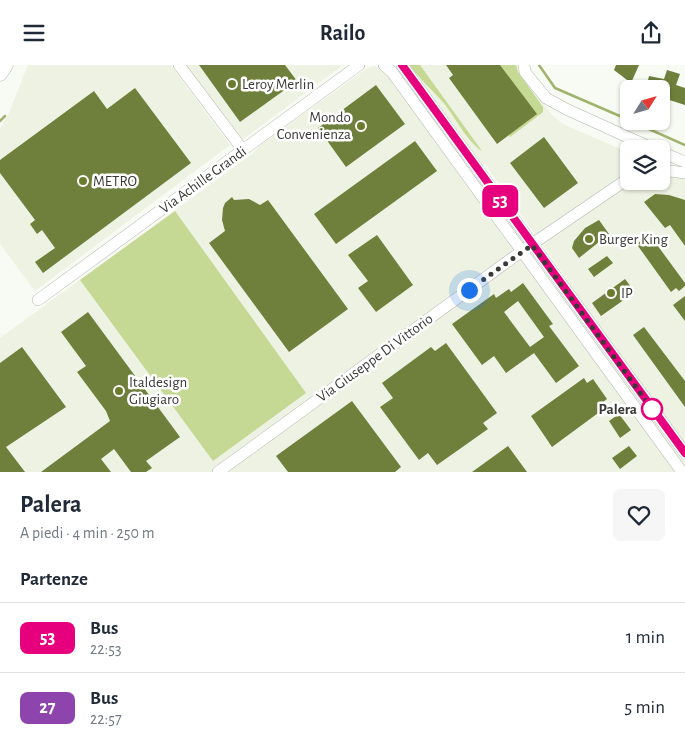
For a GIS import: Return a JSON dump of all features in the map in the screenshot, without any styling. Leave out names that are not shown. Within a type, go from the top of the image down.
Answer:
[{"type":"main road","points":[[0,74],[6,65]]},
{"type":"street","points":[[179,65],[243,150]]},
{"type":"street","name":"Via Achille Grandi","points":[[39,297],[359,65]]},
{"type":"street","points":[[384,65],[392,72],[685,453]]},
{"type":"street","points":[[402,65],[679,468]]},
{"type":"street","points":[[524,65],[525,72],[546,98],[631,140]]},
{"type":"street","points":[[670,156],[685,162]]},
{"type":"street","points":[[670,171],[685,173]]},
{"type":"street","name":"Via Giuseppe Di Vittorio","points":[[218,472],[527,248],[620,184]]},
{"type":"shaded area","points":[[28,65],[171,65],[230,145],[35,291],[0,244],[0,129],[9,113]]},
{"type":"shaded area","points":[[185,65],[343,65],[242,140]]},
{"type":"shaded area","points":[[409,65],[518,65],[519,73],[552,115],[563,124],[620,149],[620,190],[670,190],[670,173],[685,179],[685,472],[0,472],[0,338],[366,69],[374,66],[381,69],[387,75],[547,293],[567,279],[485,164],[481,166]]},
{"type":"green space","points":[[409,65],[420,65],[482,151],[476,147],[446,106]]},
{"type":"green space","points":[[500,65],[516,65],[518,72],[543,107],[543,112],[510,137],[509,135],[536,114]]},
{"type":"green space","points":[[175,211],[306,393],[213,461],[80,280]]},
{"type":"building","points":[[199,65],[285,65],[297,81],[240,122]]},
{"type":"building","points":[[446,65],[500,65],[537,114],[497,144],[449,78],[453,75]]},
{"type":"building","points":[[616,65],[639,65],[632,80],[627,80],[614,70]]},
{"type":"building","points":[[667,70],[680,74],[676,85],[685,88],[685,105],[670,100],[670,80],[648,80],[649,76],[664,79]]},
{"type":"building","name":"Mondo Convenienza","points":[[376,85],[405,124],[346,167],[318,128]]},
{"type":"building","name":"METRO","points":[[135,88],[191,163],[43,273],[35,262],[55,248],[42,230],[37,234],[30,224],[35,220],[0,173],[0,160],[94,91],[107,109]]},
{"type":"building","points":[[544,137],[578,183],[544,208],[510,163]]},
{"type":"building","points":[[415,141],[437,171],[336,244],[314,214]]},
{"type":"building","points":[[655,194],[669,195],[685,200],[685,246],[670,225],[665,228],[644,202]]},
{"type":"building","points":[[232,197],[234,200],[249,199],[260,205],[268,200],[348,309],[289,352],[209,243],[225,231],[222,220],[223,208],[225,203]]},
{"type":"building","name":"Burger King","points":[[599,220],[609,234],[579,258],[572,248],[574,241],[585,228]]},
{"type":"building","points":[[377,235],[413,285],[376,312],[358,288],[368,281],[348,255]]},
{"type":"building","points":[[648,236],[650,239],[652,238],[685,283],[685,286],[679,291],[676,288],[671,292],[638,246],[640,245],[638,243]]},
{"type":"building","points":[[607,256],[613,263],[594,277],[588,269]]},
{"type":"building","points":[[625,279],[635,292],[601,316],[592,303]]},
{"type":"building","points":[[523,283],[553,324],[549,326],[579,366],[556,383],[534,353],[506,373],[494,356],[482,365],[452,324],[494,294],[496,298],[509,289],[511,292]],"holes":[[[518,301],[544,337],[530,347],[504,312]]]},
{"type":"building","points":[[685,296],[685,321],[673,305]]},
{"type":"building","name":"Italdesign Giugiaro","points":[[88,312],[180,437],[146,461],[152,468],[146,472],[131,472],[114,449],[101,459],[111,472],[41,472],[110,421],[106,411],[77,372],[86,366],[61,332]]},
{"type":"building","points":[[644,327],[685,381],[685,407],[633,335]]},
{"type":"building","points":[[446,343],[497,413],[483,423],[488,429],[437,465],[428,453],[419,460],[380,407],[393,398],[382,383],[431,347],[435,351]]},
{"type":"building","points":[[22,347],[66,407],[6,447],[25,472],[0,472],[0,363]]},
{"type":"building","points":[[584,378],[587,383],[593,379],[607,399],[602,403],[605,408],[552,447],[531,416]]},
{"type":"building","points":[[352,401],[401,467],[395,472],[288,472],[276,456]]},
{"type":"building","points":[[619,414],[631,430],[620,438],[609,421]]},
{"type":"building","points":[[508,446],[527,472],[472,472]]},
{"type":"building","points":[[629,446],[637,456],[620,469],[612,458]]},
{"type":"waterway","points":[[539,65],[555,88],[620,116]]},
{"type":"waterway","points":[[0,121],[5,116]]},
{"type":"waterway","points":[[651,130],[685,145]]},
{"type":"bus line","name":"53","points":[[402,65],[685,453]]},
{"type":"place","name":"Leroy Merlin","points":[[232,84]]},
{"type":"place","name":"Mondo Convenienza","points":[[361,126]]},
{"type":"place","name":"METRO","points":[[83,181]]},
{"type":"place","name":"Burger King","points":[[589,239]]},
{"type":"place","name":"IP","points":[[611,293]]},
{"type":"place","name":"Italdesign Giugiaro","points":[[119,391]]},
{"type":"place","name":"Palera","points":[[652,409]]},
{"type":"route","points":[[469,290],[532,245],[652,409]]}]
